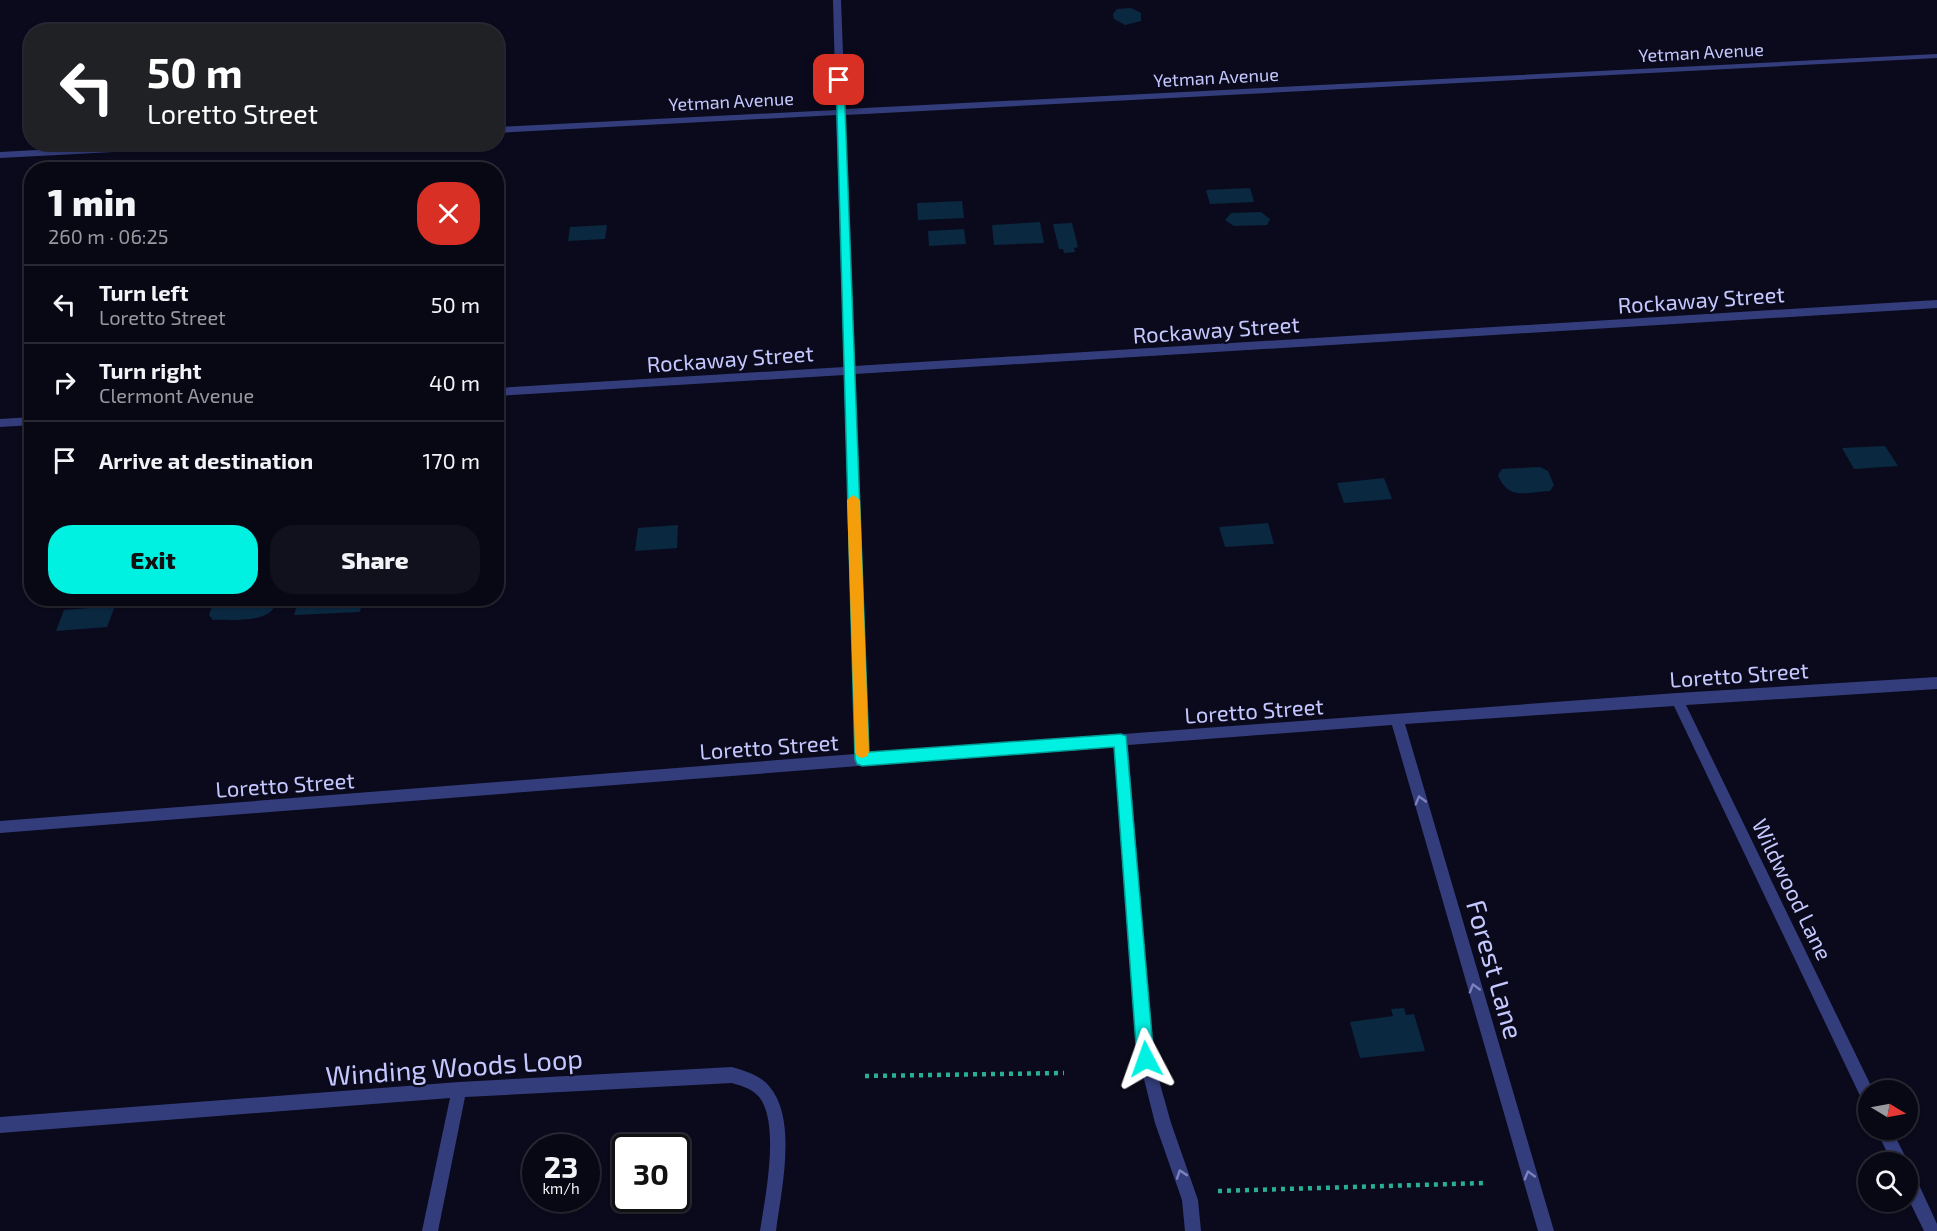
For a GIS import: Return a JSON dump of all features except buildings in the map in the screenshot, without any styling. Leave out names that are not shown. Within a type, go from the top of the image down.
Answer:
[{"type":"street","points":[[837,0],[862,759]]},
{"type":"street","name":"Yetman Avenue","points":[[504,130],[1937,56]]},
{"type":"street","points":[[0,155],[95,150]]},
{"type":"street","name":"Rockaway Street","points":[[504,392],[1937,304]]},
{"type":"street","points":[[0,423],[24,422]]},
{"type":"street","name":"Loretto Street","points":[[0,827],[862,759],[1677,699],[1937,683]]},
{"type":"street","name":"Wildwood Lane","points":[[1677,699],[1860,1080]]},
{"type":"street","name":"Forest Lane","points":[[1397,720],[1546,1231]]},
{"type":"street","points":[[1121,740],[1146,1059],[1163,1123],[1190,1200],[1193,1231]]},
{"type":"street","name":"Winding Woods Loop","points":[[0,1125],[459,1090],[732,1075],[750,1080],[765,1093],[775,1112],[777,1139],[768,1231]]},
{"type":"street","points":[[430,1231],[459,1090]]},
{"type":"street","points":[[1918,1201],[1932,1231]]},
{"type":"path","points":[[865,1076],[1064,1073]]},
{"type":"path","points":[[1217,1191],[1485,1183]]},
{"type":"water","points":[[1131,8],[1141,13],[1141,21],[1125,25],[1114,19],[1113,14],[1117,9]]},
{"type":"water","points":[[1250,188],[1254,202],[1210,204],[1206,190]]},
{"type":"water","points":[[962,201],[964,218],[918,220],[917,203]]},
{"type":"water","points":[[1261,212],[1270,219],[1267,225],[1234,226],[1225,220],[1231,213]]},
{"type":"water","points":[[1040,222],[1044,243],[994,245],[992,225]]},
{"type":"water","points":[[1072,223],[1078,247],[1074,248],[1075,252],[1064,253],[1063,249],[1059,249],[1053,224]]},
{"type":"water","points":[[607,225],[605,239],[568,241],[570,227]]},
{"type":"water","points":[[964,229],[966,244],[929,246],[928,231]]},
{"type":"water","points":[[1885,446],[1898,466],[1854,469],[1842,448]]},
{"type":"water","points":[[1540,467],[1548,471],[1554,485],[1550,491],[1513,492],[1507,489],[1498,475],[1502,469]]},
{"type":"water","points":[[1384,478],[1392,499],[1344,503],[1337,483]]},
{"type":"water","points":[[1268,523],[1274,544],[1225,547],[1219,527]]},
{"type":"water","points":[[678,525],[677,548],[635,551],[638,528]]},
{"type":"water","points":[[115,606],[107,627],[56,631],[64,610]]},
{"type":"water","points":[[212,606],[274,606],[266,614],[249,619],[213,620],[209,615]]},
{"type":"water","points":[[297,606],[361,606],[360,612],[294,615]]},
{"type":"water","points":[[1404,1008],[1406,1015],[1414,1014],[1425,1051],[1360,1058],[1350,1022],[1393,1016],[1391,1009]]},
{"type":"slow traffic","points":[[853,500],[862,752]]},
{"type":"route","points":[[839,80],[862,759],[1121,740],[1146,1059]]}]
